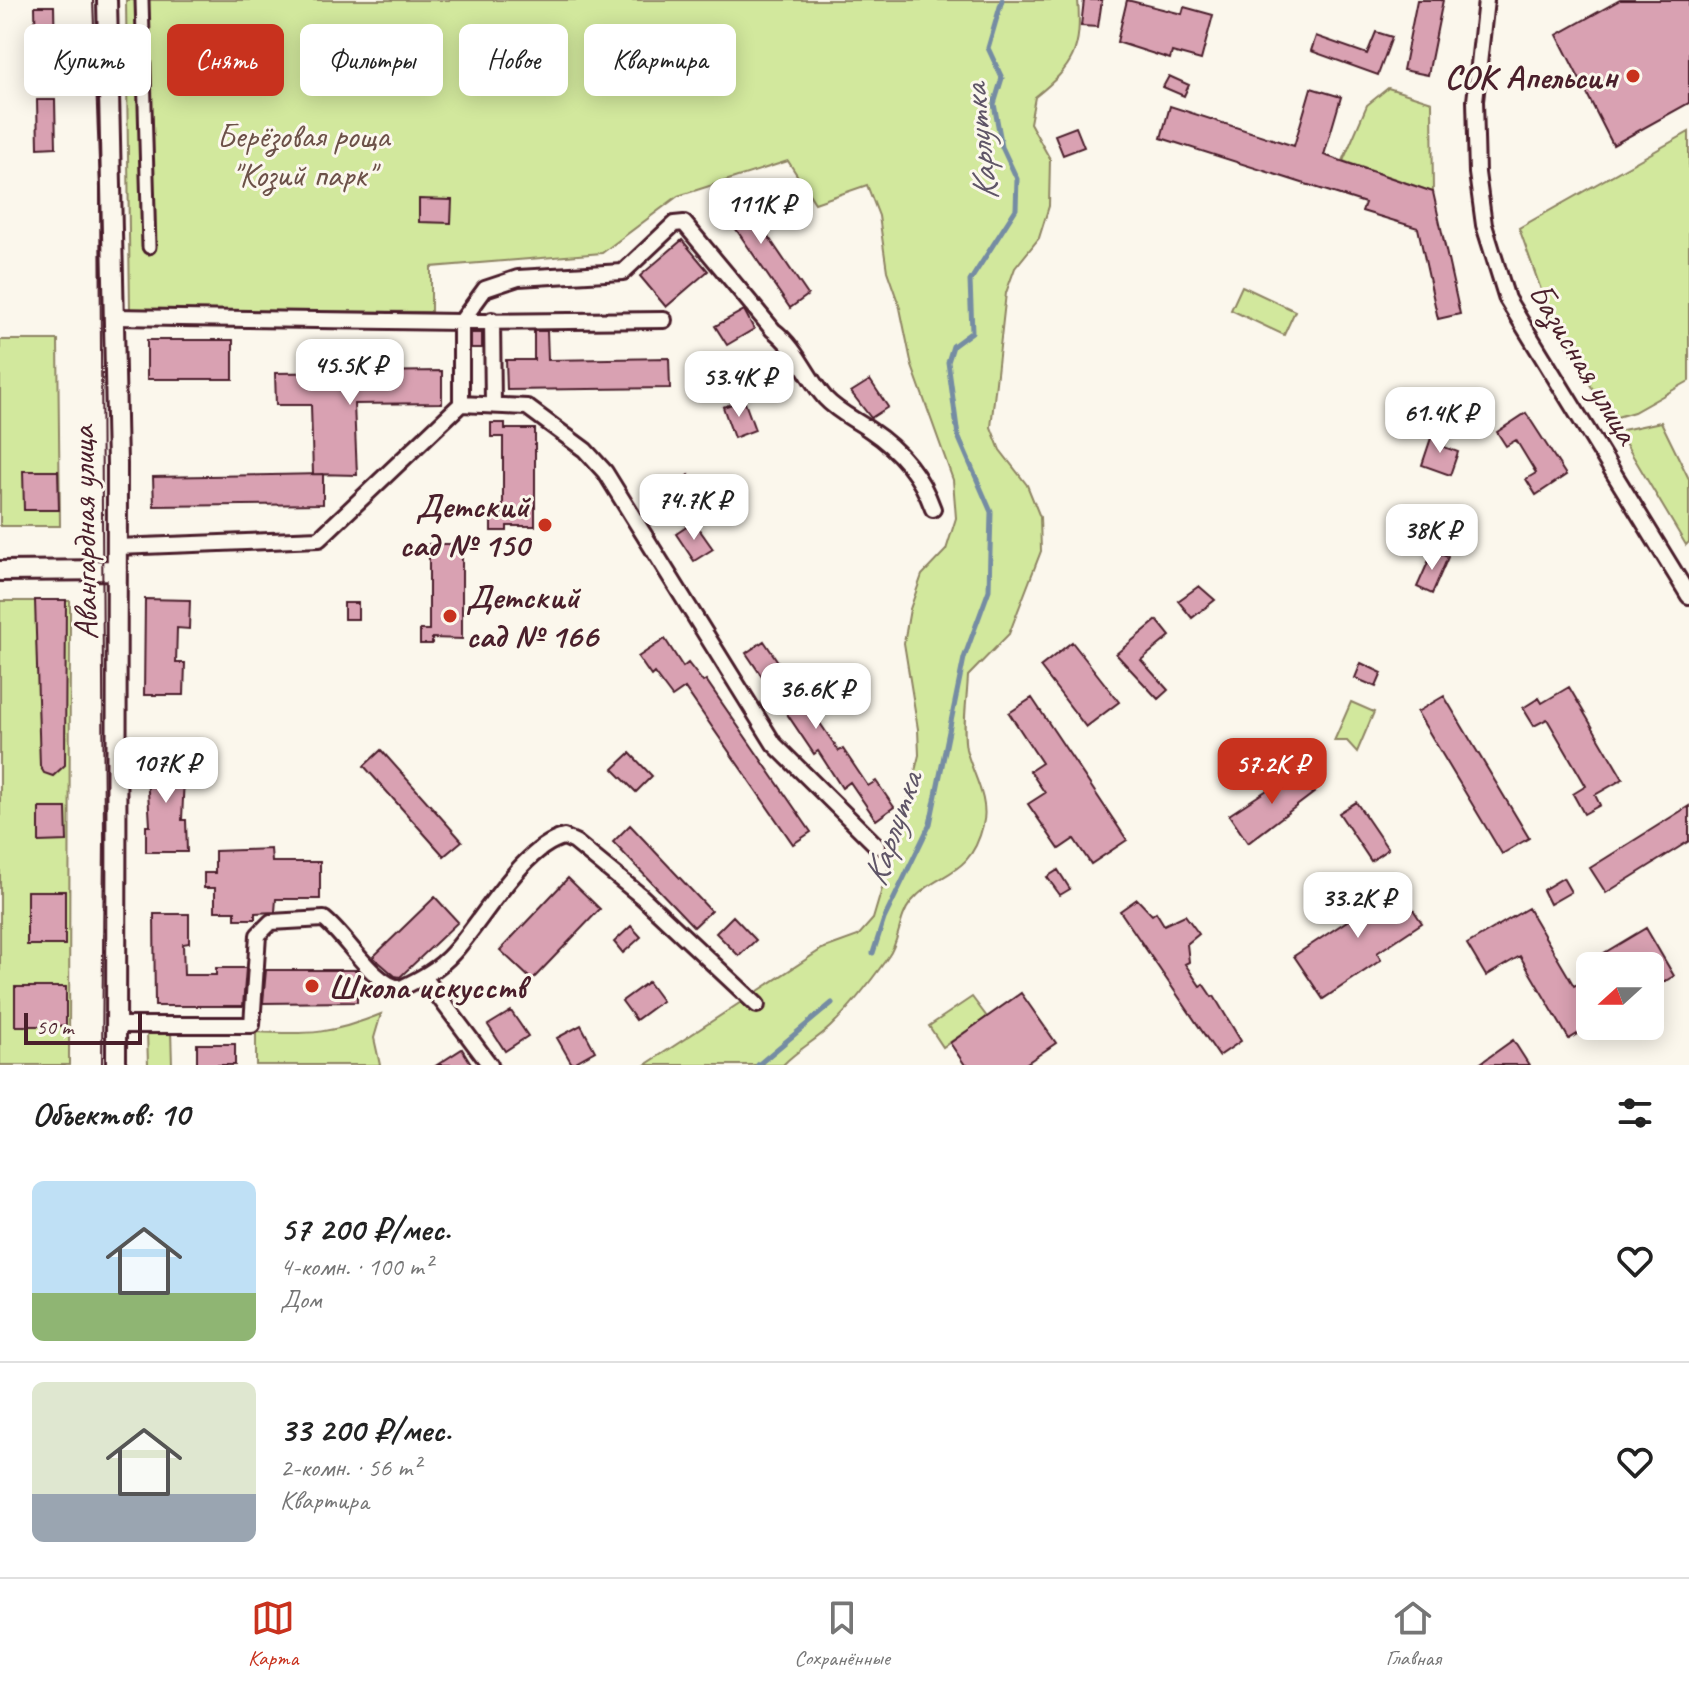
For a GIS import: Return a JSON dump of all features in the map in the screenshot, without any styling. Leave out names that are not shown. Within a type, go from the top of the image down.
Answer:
[{"type":"street","name":"Авангардная улица","points":[[107,0],[117,547],[116,1065]]},
{"type":"street","points":[[142,0],[149,247]]},
{"type":"street","name":"Базисная улица","points":[[1486,0],[1475,101],[1477,173],[1484,225],[1507,299],[1689,596]]},
{"type":"street","points":[[461,404],[461,322],[485,289],[518,278],[623,272],[674,224],[684,223],[694,230],[773,330],[786,340],[825,398],[847,417],[898,449],[928,494],[933,509]]},
{"type":"street","points":[[113,317],[461,322],[664,320]]},
{"type":"street","points":[[492,320],[493,404]]},
{"type":"street","points":[[117,547],[319,539],[461,404],[527,407],[557,427],[605,472],[774,744],[877,846]]},
{"type":"street","points":[[0,571],[117,570]]},
{"type":"street","points":[[116,1025],[252,1025],[258,935],[271,922],[324,919],[341,932],[382,983],[401,988],[424,977],[451,956],[519,872],[554,840],[564,837],[641,896],[757,1005]]},
{"type":"street","points":[[424,977],[490,1065]]},
{"type":"green space","name":"Берёзовая роща \"Козий парк\"","points":[[126,0],[1078,0],[1078,32],[1073,56],[1059,76],[1035,97],[1030,123],[1050,159],[1049,206],[1039,238],[1015,268],[1006,293],[991,427],[1000,450],[1027,485],[1040,517],[1041,551],[1009,634],[968,676],[965,741],[982,796],[983,825],[977,842],[962,865],[911,902],[892,951],[853,1002],[830,1027],[783,1065],[645,1065],[822,949],[858,936],[873,919],[906,808],[919,755],[918,729],[904,643],[910,609],[922,575],[946,550],[956,518],[953,480],[912,366],[900,308],[887,271],[879,216],[867,185],[815,203],[788,161],[678,196],[602,253],[431,267],[431,312],[130,310],[127,96],[151,96],[151,24],[126,24]]},
{"type":"green space","points":[[1388,88],[1432,102],[1433,192],[1343,161],[1367,105]]},
{"type":"green space","points":[[1689,132],[1689,381],[1634,412],[1610,419],[1550,315],[1519,228]]},
{"type":"green space","points":[[1242,286],[1295,311],[1284,335],[1231,310]]},
{"type":"green space","points":[[0,340],[58,340],[60,526],[0,526]]},
{"type":"green space","points":[[1661,422],[1689,479],[1689,542],[1686,545],[1618,431]]},
{"type":"green space","points":[[0,601],[70,601],[69,1065],[0,1065]]},
{"type":"green space","points":[[1351,702],[1374,712],[1357,752],[1347,741],[1334,741]]},
{"type":"green space","points":[[972,997],[987,1017],[943,1047],[929,1026]]},
{"type":"green space","points":[[381,1014],[374,1038],[380,1065],[256,1065],[256,1032],[320,1032]]},
{"type":"green space","points":[[171,1030],[172,1065],[148,1065],[147,1031]]},
{"type":"building","points":[[1084,0],[1102,0],[1098,27],[1081,26]]},
{"type":"building","points":[[1127,0],[1182,14],[1184,7],[1213,15],[1201,60],[1172,52],[1170,59],[1117,42]]},
{"type":"building","points":[[1417,0],[1443,0],[1428,75],[1403,70]]},
{"type":"building","name":"СОК Апельсин","points":[[1620,0],[1689,0],[1689,103],[1613,145],[1557,35]]},
{"type":"building","points":[[35,6],[54,6],[54,24],[35,24]]},
{"type":"building","points":[[1376,32],[1392,37],[1378,75],[1311,51],[1316,36],[1367,54]]},
{"type":"building","points":[[1169,76],[1189,85],[1184,96],[1163,87]]},
{"type":"building","points":[[1311,88],[1341,97],[1324,155],[1433,192],[1460,314],[1438,319],[1418,228],[1362,211],[1365,203],[1161,138],[1170,106],[1294,146]]},
{"type":"building","points":[[37,100],[55,100],[56,147],[38,148]]},
{"type":"building","points":[[1076,127],[1084,147],[1063,155],[1055,135]]},
{"type":"building","points":[[733,185],[808,295],[790,308],[714,197]]},
{"type":"building","points":[[419,199],[452,200],[451,223],[419,222]]},
{"type":"building","points":[[682,240],[708,271],[666,307],[640,276]]},
{"type":"building","points":[[744,310],[754,329],[727,345],[715,326]]},
{"type":"building","points":[[534,331],[547,331],[548,360],[669,358],[670,388],[507,390],[506,360],[534,360]]},
{"type":"building","points":[[471,333],[482,333],[482,348],[471,348]]},
{"type":"building","points":[[147,340],[233,340],[233,379],[147,379]]},
{"type":"building","points":[[442,371],[442,403],[354,404],[357,475],[313,474],[311,405],[276,405],[275,373]]},
{"type":"building","points":[[870,380],[888,407],[871,418],[851,392]]},
{"type":"building","points":[[744,400],[755,430],[734,438],[723,407]]},
{"type":"building","points":[[1526,413],[1566,475],[1536,495],[1526,479],[1536,473],[1516,440],[1506,446],[1497,432]]},
{"type":"building","points":[[491,423],[505,423],[505,429],[535,429],[535,526],[507,526],[507,531],[491,531],[491,517],[503,517],[503,437],[491,437]]},
{"type":"building","points":[[1433,432],[1448,437],[1444,447],[1458,452],[1450,475],[1422,465]]},
{"type":"building","points":[[23,471],[58,471],[59,510],[24,510]]},
{"type":"building","points":[[323,474],[323,504],[154,506],[153,477]]},
{"type":"building","points":[[689,475],[707,501],[688,514],[670,487]]},
{"type":"building","points":[[694,522],[713,549],[694,561],[676,534]]},
{"type":"building","points":[[429,544],[462,544],[462,639],[432,638],[432,644],[420,644],[420,630],[429,630]]},
{"type":"building","points":[[1433,551],[1448,557],[1432,594],[1417,587]]},
{"type":"building","points":[[1199,586],[1215,600],[1192,618],[1178,601]]},
{"type":"building","points":[[145,599],[190,600],[189,629],[177,628],[176,663],[185,663],[184,695],[144,695]]},
{"type":"building","points":[[35,600],[66,600],[65,765],[53,776],[44,773],[40,766]]},
{"type":"building","points":[[344,603],[358,603],[358,619],[344,619]]},
{"type":"building","points":[[1157,620],[1170,636],[1141,660],[1168,690],[1158,699],[1116,654]]},
{"type":"building","points":[[665,639],[683,667],[688,663],[703,682],[706,680],[811,832],[793,844],[685,688],[672,697],[654,673],[651,676],[638,657]]},
{"type":"building","points":[[764,641],[839,751],[843,749],[868,786],[876,781],[894,807],[876,820],[850,782],[842,788],[818,751],[814,754],[746,653]]},
{"type":"building","points":[[1072,642],[1119,702],[1086,727],[1040,667]]},
{"type":"building","points":[[1361,663],[1382,673],[1376,687],[1355,678]]},
{"type":"building","points":[[1569,687],[1623,779],[1595,795],[1600,805],[1584,814],[1573,794],[1586,786],[1547,719],[1534,726],[1523,708],[1539,698],[1542,703]]},
{"type":"building","points":[[1444,696],[1529,838],[1502,854],[1417,712]]},
{"type":"building","points":[[1032,698],[1127,840],[1091,864],[1074,839],[1059,849],[1028,804],[1045,793],[1030,771],[1042,763],[1009,713]]},
{"type":"building","points":[[381,750],[462,841],[444,856],[364,766]]},
{"type":"building","points":[[630,753],[652,776],[636,792],[613,769]]},
{"type":"building","points":[[146,756],[185,756],[182,820],[186,820],[187,852],[146,852],[146,826],[150,826]]},
{"type":"building","points":[[1299,769],[1315,792],[1248,843],[1229,815]]},
{"type":"building","points":[[1356,802],[1388,849],[1371,861],[1339,813]]},
{"type":"building","points":[[1689,806],[1689,841],[1606,893],[1590,868]]},
{"type":"building","points":[[39,808],[66,808],[67,841],[39,842]]},
{"type":"building","points":[[630,825],[711,911],[694,927],[613,842]]},
{"type":"building","points":[[271,849],[272,862],[320,862],[320,899],[276,899],[275,912],[255,913],[255,919],[235,919],[235,911],[215,911],[215,888],[204,888],[204,873],[215,873],[215,851]]},
{"type":"building","points":[[1058,870],[1070,889],[1060,895],[1047,877]]},
{"type":"building","points":[[568,878],[600,909],[532,980],[500,950]]},
{"type":"building","points":[[1563,878],[1571,892],[1550,904],[1543,890]]},
{"type":"building","points":[[1394,881],[1422,923],[1377,953],[1381,960],[1323,999],[1294,956],[1353,917],[1349,911]]},
{"type":"building","points":[[27,891],[65,891],[65,945],[27,945]]},
{"type":"building","points":[[435,897],[458,922],[400,977],[395,976],[373,957]]},
{"type":"building","points":[[1137,899],[1152,915],[1156,912],[1164,925],[1185,915],[1199,934],[1187,944],[1189,962],[1185,964],[1200,986],[1203,984],[1214,996],[1241,1041],[1219,1056],[1120,911]]},
{"type":"building","points":[[1528,908],[1576,985],[1576,1035],[1569,1039],[1520,956],[1486,976],[1467,944]]},
{"type":"building","points":[[154,914],[189,914],[189,943],[183,944],[184,975],[216,975],[216,968],[246,968],[243,1006],[155,1006]]},
{"type":"building","points":[[733,916],[756,940],[739,956],[716,933]]},
{"type":"building","points":[[631,926],[641,937],[623,953],[614,942]]},
{"type":"building","points":[[1646,928],[1660,952],[1606,952]]},
{"type":"building","points":[[1664,959],[1674,976],[1664,982]]},
{"type":"building","name":"Школа искусств","points":[[266,970],[357,970],[357,1002],[263,1003]]},
{"type":"building","points":[[648,982],[662,1001],[636,1020],[622,1001]]},
{"type":"building","points":[[15,987],[66,987],[66,1026],[15,1026]]},
{"type":"building","points":[[1021,993],[1056,1043],[1024,1065],[965,1065],[950,1043]]},
{"type":"building","points":[[511,1011],[528,1036],[505,1051],[488,1025]]},
{"type":"building","points":[[581,1025],[595,1051],[572,1064],[557,1038]]},
{"type":"building","points":[[1513,1040],[1529,1065],[1478,1065]]},
{"type":"building","points":[[197,1044],[235,1044],[235,1065],[197,1065]]},
{"type":"building","points":[[462,1049],[472,1065],[437,1065]]},
{"type":"waterway","name":"Карлутка","points":[[873,953],[884,919],[930,824],[964,658],[989,590],[991,512],[958,436],[948,362],[953,346],[972,332],[970,281],[1016,209],[1017,179],[1002,147],[994,104],[1002,78],[988,48],[1002,0]]},
{"type":"waterway","name":"Карлутка","points":[[758,1065],[832,1003]]},
{"type":"tram line","points":[[93,0],[100,188],[104,840],[102,1065]]},
{"type":"place","name":"СОК Апельсин","points":[[1633,76]]},
{"type":"place","name":"Детский сад № 150","points":[[545,525]]},
{"type":"place","name":"Детский сад № 166","points":[[450,616]]},
{"type":"place","name":"Школа искусств","points":[[312,986]]}]
